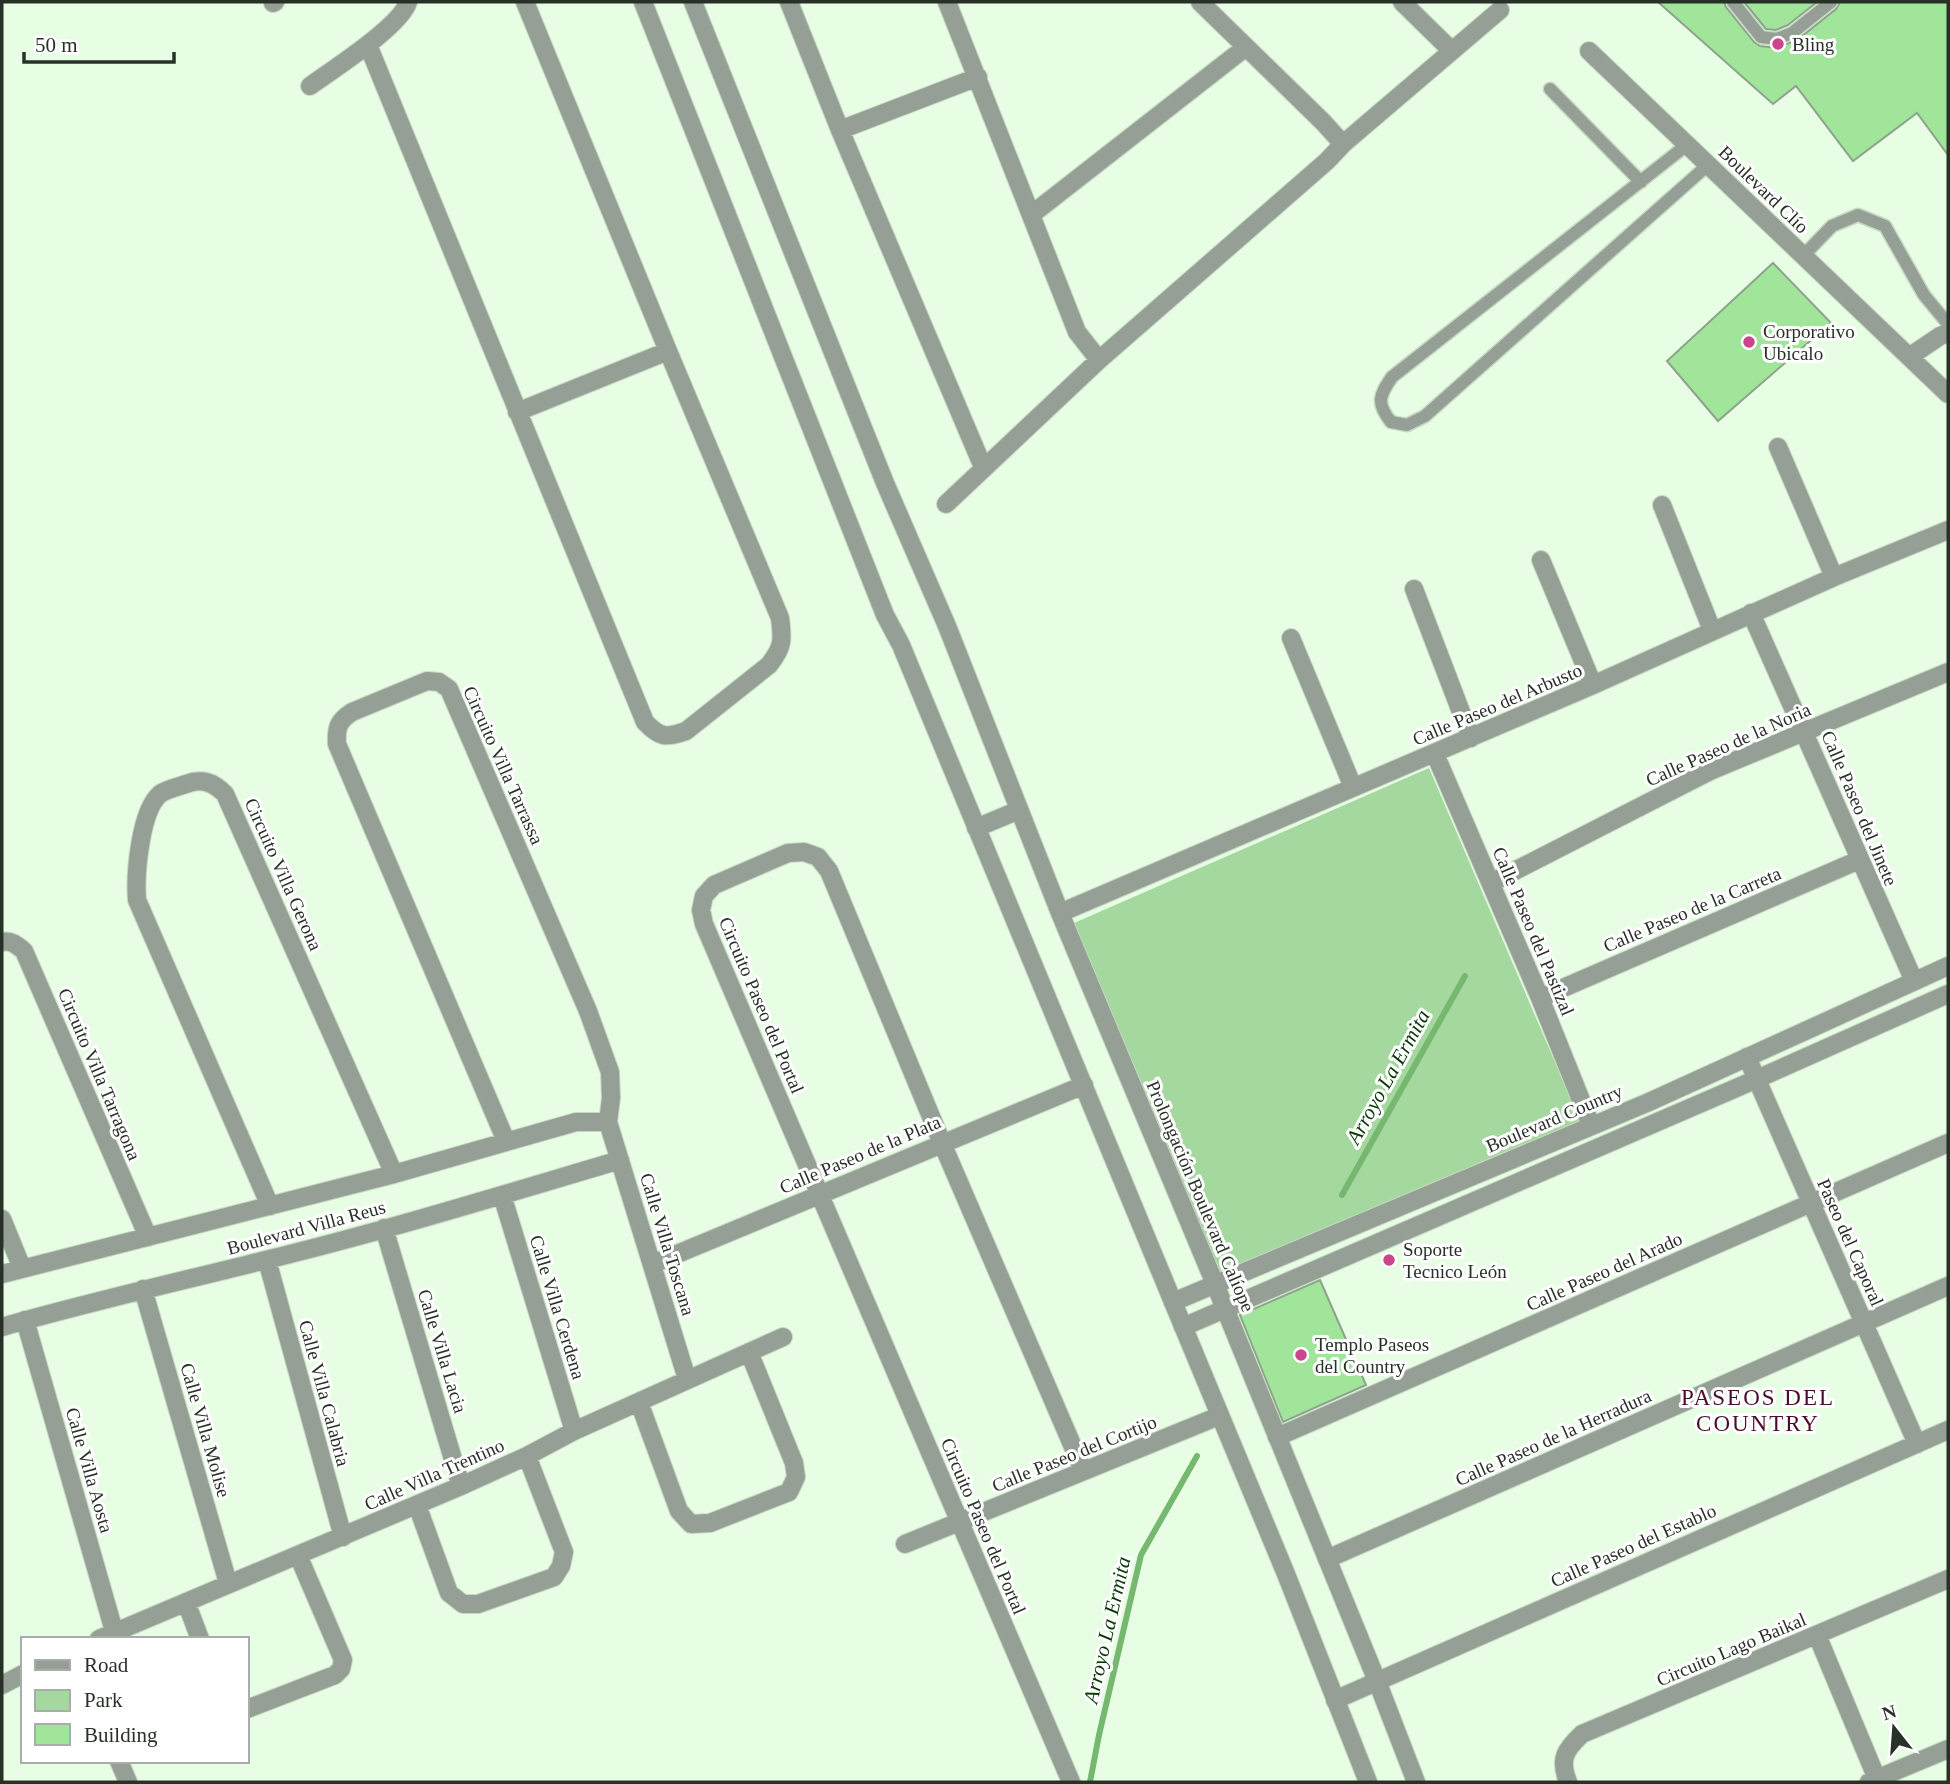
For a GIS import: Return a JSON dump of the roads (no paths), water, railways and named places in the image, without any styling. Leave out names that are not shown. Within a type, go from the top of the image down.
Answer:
[{"type":"street","points":[[310,86],[368,45],[397,18],[408,2]]},
{"type":"street","points":[[368,45],[645,722],[656,733],[670,737],[687,731],[769,665],[779,652],[783,637],[780,618],[525,2]]},
{"type":"street","points":[[643,2],[886,615],[901,645],[1286,1574],[1368,1782]]},
{"type":"street","name":"Prolongación Boulevard Calíope","points":[[693,2],[890,495],[947,626],[1060,914],[1215,1284],[1416,1782]]},
{"type":"street","points":[[789,2],[840,130],[983,467]]},
{"type":"street","points":[[947,2],[1077,332],[1099,360]]},
{"type":"street","points":[[1200,2],[1343,144]]},
{"type":"street","points":[[1402,2],[1452,51]]},
{"type":"street","points":[[946,504],[1099,360],[1327,161],[1343,144],[1500,10]]},
{"type":"street","points":[[1031,215],[1247,47]]},
{"type":"street","name":"Boulevard Clío","points":[[1589,51],[1948,394]]},
{"type":"street","points":[[840,130],[978,76]]},
{"type":"street","points":[[1909,357],[1948,333]]},
{"type":"street","points":[[517,412],[668,351]]},
{"type":"street","points":[[1778,447],[1834,577]]},
{"type":"street","points":[[1662,505],[1712,630]]},
{"type":"street","name":"Calle Paseo del Arbusto","points":[[1060,914],[1593,685],[1834,577],[1948,530]]},
{"type":"street","points":[[1541,560],[1593,685]]},
{"type":"street","points":[[1414,589],[1471,738]]},
{"type":"street","name":"Calle Paseo del Jinete","points":[[1751,613],[1914,981]]},
{"type":"street","points":[[1291,638],[1353,787]]},
{"type":"street","name":"Calle Paseo de la Noria","points":[[1491,883],[1710,771],[1948,672]]},
{"type":"street","name":"Circuito Villa Tarrassa","points":[[506,1141],[337,744],[336,730],[341,719],[427,681],[439,682],[449,689],[587,1011],[610,1072],[608,1122]]},
{"type":"street","name":"Calle Paseo del Pastizal","points":[[1434,754],[1541,998],[1591,1125]]},
{"type":"street","name":"Circuito Villa Gerona","points":[[270,1206],[137,900],[136,881],[146,817],[161,794],[190,782],[202,780],[215,784],[225,794],[394,1174]]},
{"type":"street","points":[[976,828],[1019,810]]},
{"type":"street","name":"Circuito Paseo del Portal","points":[[1071,1782],[704,924],[701,910],[704,896],[714,885],[788,853],[804,852],[818,857],[829,871],[942,1143],[1083,1470]]},
{"type":"street","name":"Calle Paseo de la Carreta","points":[[1541,998],[1859,860]]},
{"type":"street","name":"Circuito Villa Tarragona","points":[[2,942],[16,945],[24,951],[148,1237]]},
{"type":"street","name":"Boulevard Country","points":[[1173,1302],[1649,1102],[1948,966]]},
{"type":"street","points":[[1183,1327],[1758,1079],[1948,994]]},
{"type":"street","name":"Paseo del Caporal","points":[[1747,1057],[1917,1444]]},
{"type":"street","name":"Calle Paseo de la Plata","points":[[653,1264],[1084,1085]]},
{"type":"street","name":"Boulevard Villa Reus","points":[[2,1274],[394,1174],[576,1122],[608,1122]]},
{"type":"street","name":"Calle Villa Toscana","points":[[608,1122],[687,1379]]},
{"type":"street","name":"Calle Paseo del Arado","points":[[1277,1437],[1948,1143]]},
{"type":"street","name":"Boulevard Villa Reus","points":[[2,1327],[143,1289],[267,1260],[620,1160]]},
{"type":"street","name":"Calle Villa Cerdena","points":[[502,1195],[574,1431]]},
{"type":"street","points":[[2,1219],[22,1268]]},
{"type":"street","name":"Calle Villa Lacia","points":[[384,1228],[461,1486]]},
{"type":"street","name":"Calle Villa Calabria","points":[[267,1260],[343,1537]]},
{"type":"street","name":"Calle Paseo de la Herradura","points":[[1327,1559],[1948,1286]]},
{"type":"street","name":"Calle Villa Molise","points":[[143,1289],[228,1583]]},
{"type":"street","name":"Calle Villa Aosta","points":[[25,1320],[106,1635]]},
{"type":"street","name":"Calle Villa Trentino","points":[[106,1635],[461,1486],[574,1431],[783,1337]]},
{"type":"street","points":[[639,1402],[679,1511],[691,1524],[710,1523],[789,1492],[796,1478],[794,1463],[749,1352]]},
{"type":"street","name":"Calle Paseo del Cortijo","points":[[905,1544],[1219,1416]]},
{"type":"street","name":"Calle Paseo del Establo","points":[[1335,1700],[1948,1430]]},
{"type":"street","points":[[417,1505],[449,1592],[463,1604],[478,1604],[554,1577],[561,1566],[564,1552],[527,1456]]},
{"type":"street","points":[[248,1709],[335,1675],[341,1669],[342,1660],[298,1555]]},
{"type":"street","name":"Circuito Lago Baikal","points":[[1568,1782],[1564,1774],[1563,1760],[1568,1747],[1582,1734],[1948,1579]]},
{"type":"street","points":[[186,1602],[199,1637]]},
{"type":"street","points":[[1817,1635],[1873,1781],[1948,1749]]},
{"type":"street","points":[[3,1679],[21,1674]]},
{"type":"street","points":[[120,1763],[128,1782]]},
{"type":"lane","points":[[1733,2],[1761,37],[1777,39],[1792,33],[1831,2]]},
{"type":"lane","points":[[1550,89],[1642,182]]},
{"type":"lane","points":[[1688,144],[1392,377],[1381,393],[1381,410],[1391,422],[1407,425],[1425,415],[1709,164]]},
{"type":"lane","points":[[1803,256],[1832,226],[1858,215],[1885,226],[1924,295],[1948,324]]},
{"type":"waterway","name":"Arroyo La Ermita","points":[[1342,1195],[1465,976]]},
{"type":"waterway","name":"Arroyo La Ermita","points":[[1090,1782],[1141,1555],[1197,1456]]},
{"type":"place","name":"Bling","points":[[1778,44]]},
{"type":"place","name":"Corporativo Ubicalo","points":[[1749,342]]},
{"type":"place","name":"Soporte Tecnico León","points":[[1389,1260]]},
{"type":"place","name":"Templo Paseos del Country","points":[[1301,1355]]},
{"type":"district","name":"PASEOS DEL COUNTRY","points":[[1758,1410]]}]
